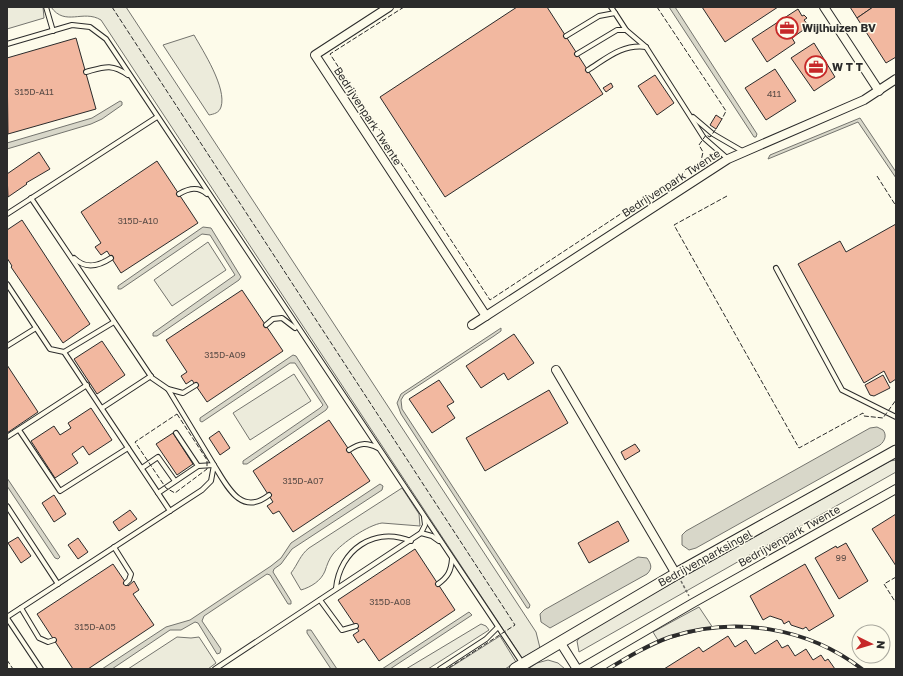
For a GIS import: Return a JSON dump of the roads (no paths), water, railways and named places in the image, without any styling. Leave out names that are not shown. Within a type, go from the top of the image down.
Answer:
[{"type":"street","points":[[824,7],[879,91]]},
{"type":"street","name":"Bedrijvenpark Twente","points":[[384,9],[315,55],[486,316]]},
{"type":"street","name":"Bedrijvenpark Twente","points":[[472,325],[728,159],[864,100],[896,79]]},
{"type":"street","points":[[556,370],[676,574]]},
{"type":"street","name":"Bedrijvenparksingel","points":[[519,667],[676,574],[896,451]]},
{"type":"street","name":"Bedrijvenpark Twente","points":[[580,669],[693,602],[896,489]]},
{"type":"street","points":[[560,642],[577,669]]},
{"type":"lane","points":[[46,7],[53,31]]},
{"type":"lane","points":[[611,7],[626,30],[646,47],[704,138],[728,159]]},
{"type":"lane","points":[[566,36],[599,16],[615,12]]},
{"type":"lane","points":[[7,44],[72,25],[90,27],[106,39],[211,199],[498,627],[519,667]]},
{"type":"lane","points":[[578,54],[617,30],[626,30]]},
{"type":"lane","points":[[588,70],[620,49],[635,46],[646,47]]},
{"type":"lane","points":[[86,72],[111,67],[117,68],[130,76]]},
{"type":"lane","points":[[689,114],[712,133],[744,152]]},
{"type":"lane","points":[[7,214],[157,117]]},
{"type":"lane","points":[[180,194],[195,188],[202,190],[211,199]]},
{"type":"lane","points":[[32,198],[151,376],[168,389],[230,491],[247,503],[256,504],[269,495]]},
{"type":"lane","points":[[68,252],[77,262],[86,266],[96,266],[111,258]]},
{"type":"lane","points":[[776,268],[842,390],[896,417]]},
{"type":"lane","points":[[7,284],[50,349],[64,352],[170,511]]},
{"type":"lane","points":[[266,325],[273,319],[282,318],[301,333]]},
{"type":"lane","points":[[64,352],[114,322]]},
{"type":"lane","points":[[7,346],[36,328]]},
{"type":"lane","points":[[102,408],[151,376]]},
{"type":"lane","points":[[7,437],[87,385]]},
{"type":"lane","points":[[168,389],[183,393],[196,385]]},
{"type":"lane","points":[[19,430],[60,491],[128,448]]},
{"type":"lane","points":[[176,433],[198,466]]},
{"type":"lane","points":[[349,450],[359,444],[367,442],[378,448]]},
{"type":"lane","points":[[142,468],[158,457],[175,481]]},
{"type":"lane","points":[[158,493],[198,466],[214,465]]},
{"type":"lane","points":[[41,669],[7,618],[202,490],[211,481],[214,465]]},
{"type":"lane","points":[[7,506],[58,584]]},
{"type":"lane","points":[[215,669],[336,588],[411,541],[421,533],[425,524],[423,515]]},
{"type":"lane","points":[[421,533],[432,536],[441,542]]},
{"type":"lane","points":[[336,588],[337,578],[348,555],[364,544],[380,536],[399,536],[411,541]]},
{"type":"lane","points":[[114,547],[131,574],[126,583]]},
{"type":"lane","points":[[438,584],[447,578],[451,568],[452,558]]},
{"type":"lane","points":[[320,600],[342,630],[356,626]]},
{"type":"lane","points":[[21,608],[39,638],[48,642],[54,640]]},
{"type":"lane","points":[[440,669],[486,639],[498,627]]},
{"type":"railway","points":[[608,669],[646,647],[662,640],[695,631],[720,627],[770,629],[794,635],[818,643],[841,655],[862,669]]},
{"type":"place","name":"Wijlhuizen BV","points":[[787,28]]},
{"type":"place","name":"W T T","points":[[816,67]]}]
